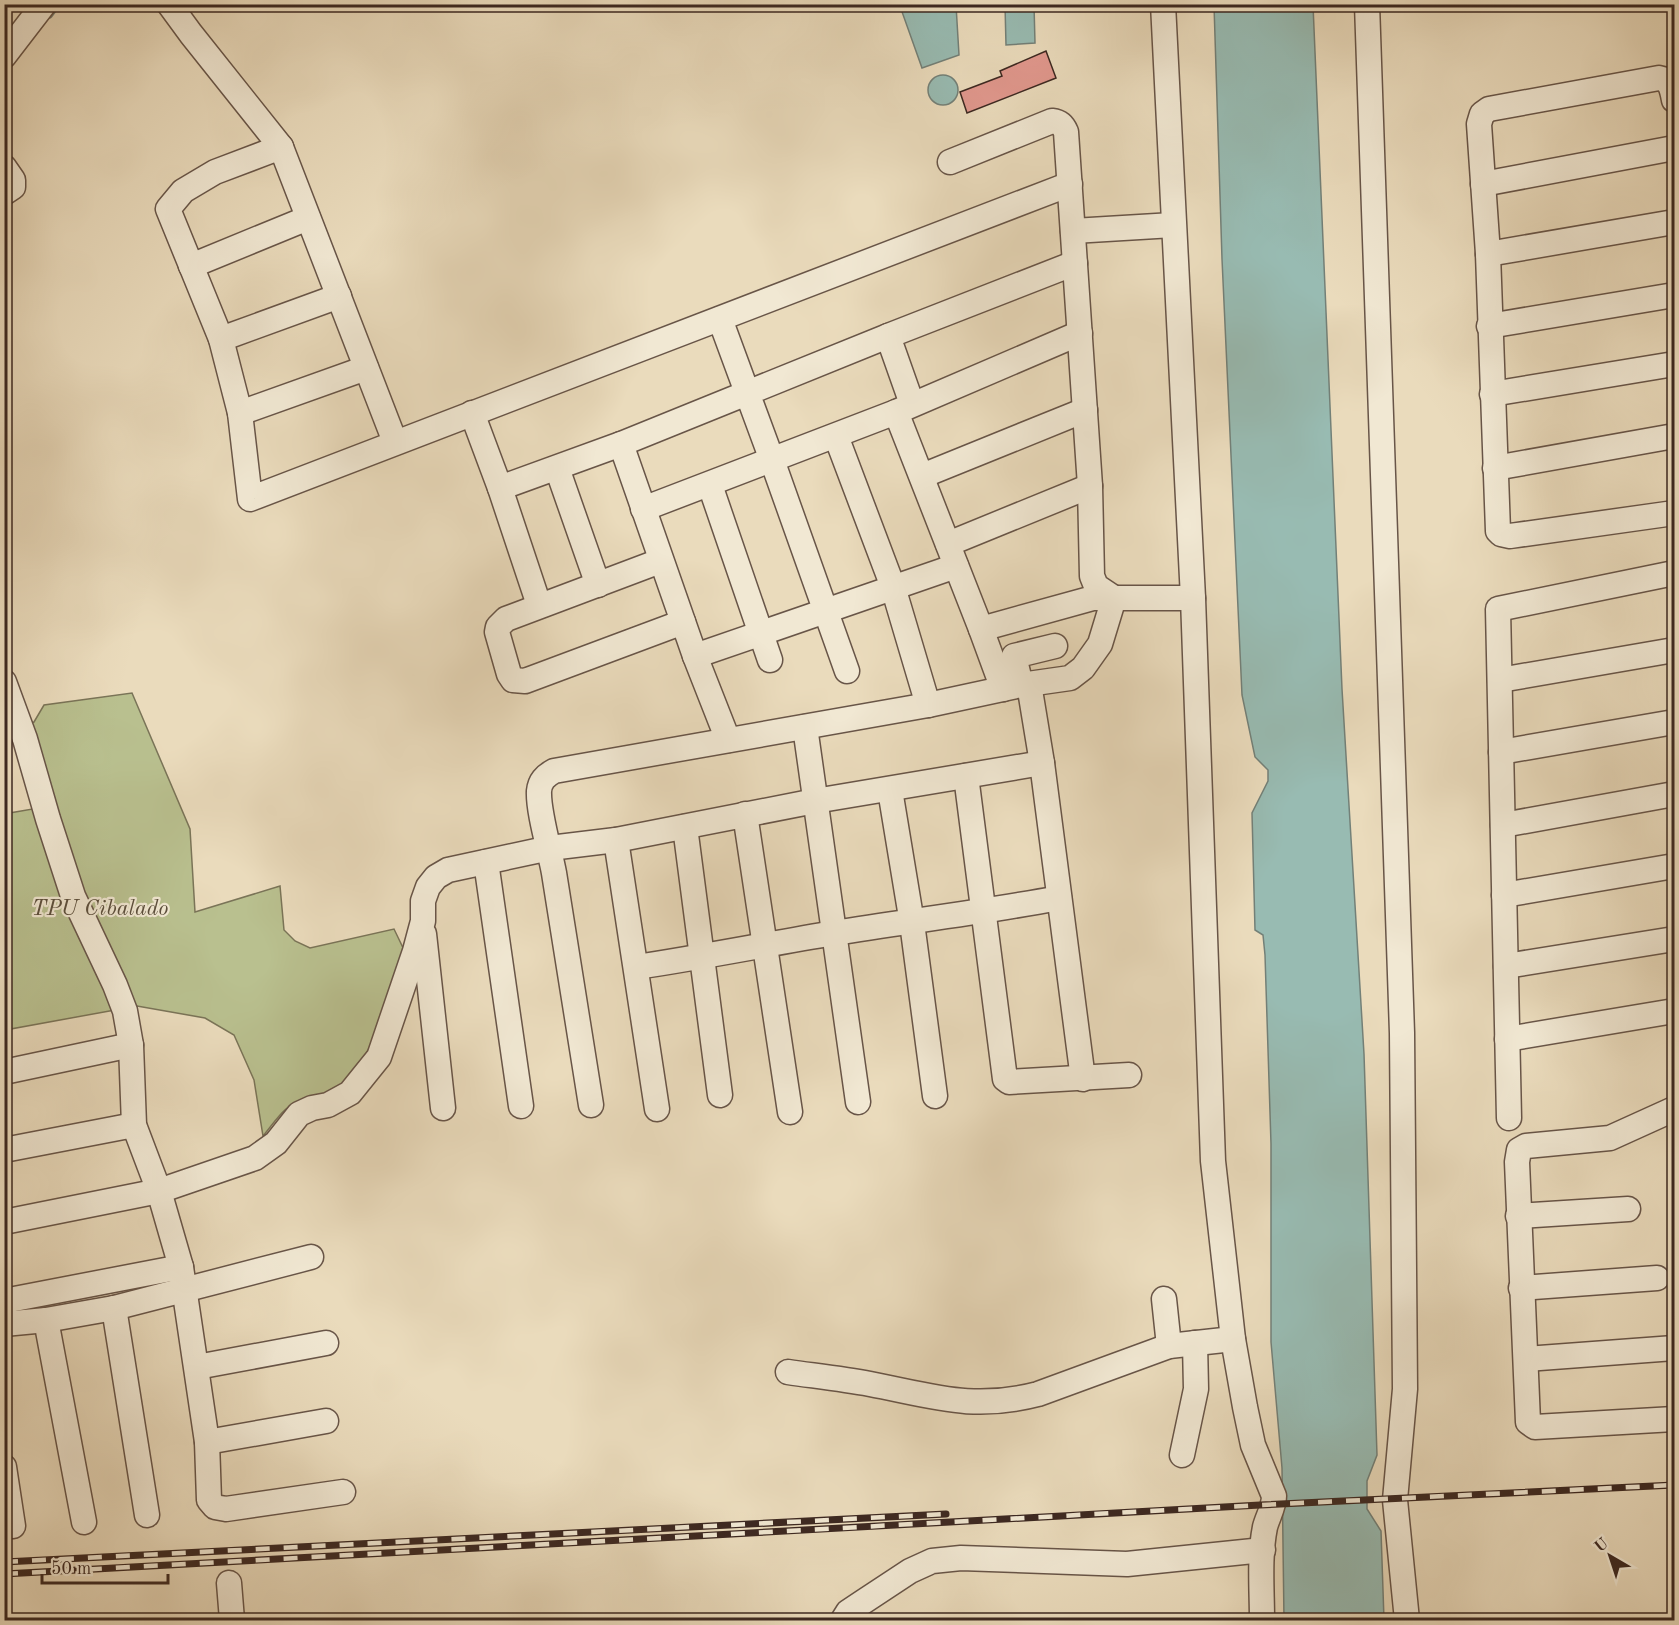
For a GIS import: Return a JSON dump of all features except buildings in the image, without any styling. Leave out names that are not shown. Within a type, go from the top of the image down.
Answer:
[{"type":"street","points":[[4,56],[44,4]]},
{"type":"street","points":[[169,4],[281,147],[395,442]]},
{"type":"street","points":[[1163,4],[1193,598],[1210,1116],[1217,1209],[1233,1340],[1253,1444],[1274,1496],[1274,1503],[1265,1526],[1262,1620]]},
{"type":"street","points":[[1366,4],[1402,1033],[1405,1389],[1395,1500],[1407,1620]]},
{"type":"street","points":[[1674,100],[1670,85],[1659,78],[1489,109],[1482,114],[1479,124],[1488,254],[1497,527],[1505,536],[1674,513]]},
{"type":"street","points":[[950,162],[1052,121],[1063,125],[1066,132],[1090,486],[1092,576],[1096,586],[1114,598]]},
{"type":"street","points":[[281,147],[215,172],[183,191],[168,209],[221,339],[240,413],[250,499],[1070,184]]},
{"type":"street","points":[[1483,184],[1674,148]]},
{"type":"street","points":[[4,167],[13,180],[13,187],[4,193]]},
{"type":"street","points":[[191,266],[308,218]]},
{"type":"street","points":[[1488,254],[1674,222]]},
{"type":"street","points":[[1073,231],[1173,225]]},
{"type":"street","points":[[500,488],[621,444],[1075,263]]},
{"type":"street","points":[[1489,326],[1674,294]]},
{"type":"street","points":[[221,339],[339,296]]},
{"type":"street","points":[[720,319],[847,671]]},
{"type":"street","points":[[643,509],[836,436],[1080,333]]},
{"type":"street","points":[[888,336],[922,476],[981,629],[1017,686]]},
{"type":"street","points":[[1492,394],[1674,364]]},
{"type":"street","points":[[240,413],[366,368]]},
{"type":"street","points":[[922,476],[1085,410]]},
{"type":"street","points":[[472,413],[539,605]]},
{"type":"street","points":[[836,436],[893,587],[928,705]]},
{"type":"street","points":[[1495,468],[1674,436]]},
{"type":"street","points":[[621,444],[660,561],[728,740]]},
{"type":"street","points":[[557,468],[598,585]]},
{"type":"street","points":[[710,485],[770,660]]},
{"type":"street","points":[[695,656],[893,587],[1090,486]]},
{"type":"street","points":[[660,561],[506,618],[498,627],[497,632],[509,674],[513,680],[525,681],[683,622]]},
{"type":"street","points":[[1509,1118],[1498,609],[1674,573]]},
{"type":"street","points":[[981,629],[1093,598],[1193,598]]},
{"type":"street","points":[[591,1105],[539,791],[545,776],[554,771],[1070,678],[1083,668],[1100,644],[1114,598]]},
{"type":"street","points":[[1055,646],[1014,657],[1017,686],[1041,764],[1083,1079]]},
{"type":"street","points":[[1500,680],[1674,650]]},
{"type":"street","points":[[4,682],[25,739],[72,896],[115,985],[125,1011],[130,1045],[134,1125],[159,1191],[183,1277],[207,1442],[209,1500],[215,1507],[226,1509],[343,1492]]},
{"type":"street","points":[[1501,752],[1674,722]]},
{"type":"street","points":[[805,727],[858,1102]]},
{"type":"street","points":[[443,1108],[423,921],[423,901],[428,887],[436,877],[448,870],[550,848],[616,840],[814,801],[1041,764]]},
{"type":"street","points":[[966,776],[1005,1079],[1009,1082],[1129,1075]]},
{"type":"street","points":[[890,790],[912,922],[935,1096]]},
{"type":"street","points":[[1503,825],[1674,794]]},
{"type":"street","points":[[746,814],[790,1112]]},
{"type":"street","points":[[685,827],[720,1095]]},
{"type":"street","points":[[616,840],[657,1110]]},
{"type":"street","points":[[486,862],[521,1106]]},
{"type":"street","points":[[1504,895],[1674,866]]},
{"type":"street","points":[[637,967],[1059,898]]},
{"type":"street","points":[[4,1222],[159,1191],[255,1158],[276,1143],[299,1114],[312,1108],[328,1105],[350,1093],[379,1057],[423,921]]},
{"type":"street","points":[[1506,966],[1674,939]]},
{"type":"street","points":[[1507,1038],[1674,1011]]},
{"type":"street","points":[[4,1072],[130,1045]]},
{"type":"street","points":[[1674,1109],[1610,1138],[1533,1145],[1520,1150],[1517,1162],[1527,1418],[1532,1426],[1674,1419]]},
{"type":"street","points":[[4,1150],[134,1125]]},
{"type":"street","points":[[1518,1216],[1628,1209]]},
{"type":"street","points":[[4,1301],[311,1257]]},
{"type":"street","points":[[4,1324],[46,1320],[114,1308],[183,1277]]},
{"type":"street","points":[[1521,1288],[1657,1278]]},
{"type":"street","points":[[1164,1299],[1170,1346]]},
{"type":"street","points":[[114,1308],[147,1515]]},
{"type":"street","points":[[46,1320],[84,1522]]},
{"type":"street","points":[[788,1372],[868,1383],[964,1403],[992,1402],[1016,1400],[1038,1394],[1170,1346],[1233,1340]]},
{"type":"street","points":[[197,1367],[326,1342]]},
{"type":"street","points":[[1182,1455],[1196,1389],[1195,1343]]},
{"type":"street","points":[[1526,1359],[1674,1348]]},
{"type":"street","points":[[207,1442],[326,1421]]},
{"type":"street","points":[[4,1467],[13,1526]]},
{"type":"street","points":[[843,1620],[848,1612],[863,1602],[910,1571],[932,1561],[961,1558],[1127,1564],[1263,1550]]},
{"type":"street","points":[[229,1583],[232,1620]]},
{"type":"green space","name":"TPU Cibalado","points":[[132,693],[190,829],[195,912],[280,886],[284,930],[295,941],[310,948],[394,929],[406,954],[377,1032],[356,1070],[344,1085],[330,1094],[307,1098],[293,1104],[282,1113],[263,1136],[254,1080],[234,1035],[205,1018],[137,1006],[5,1030],[4,814],[33,809],[12,728],[34,722],[44,705]]},
{"type":"water","points":[[911,5],[956,5],[959,55],[922,68],[901,9]]},
{"type":"water","points":[[1005,5],[1034,5],[1035,43],[1006,45]]},
{"type":"water","points":[[1214,5],[1313,5],[1342,689],[1364,1054],[1377,1455],[1367,1481],[1367,1509],[1381,1531],[1384,1620],[1284,1620],[1282,1468],[1271,1342],[1271,1144],[1265,955],[1263,935],[1255,930],[1252,813],[1268,781],[1268,770],[1255,757],[1242,695],[1222,259]]},
{"type":"water","points":[[943,75],[953,80],[958,90],[953,100],[943,105],[933,100],[928,90],[933,80]]},
{"type":"waterway","points":[[50,16],[59,4]]},
{"type":"railway","points":[[4,1574],[1260,1505],[1674,1485]]},
{"type":"railway","points":[[4,1562],[946,1514]]}]
